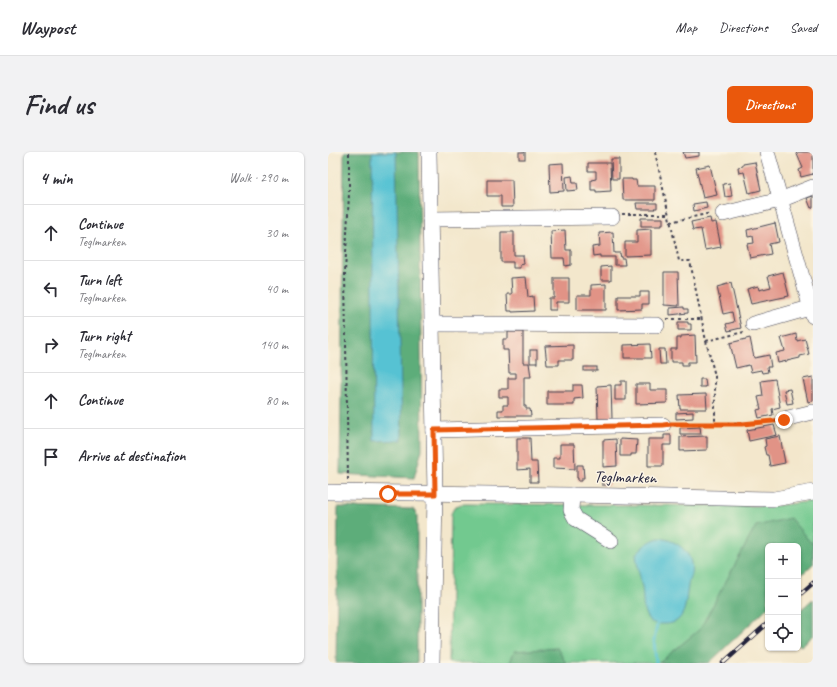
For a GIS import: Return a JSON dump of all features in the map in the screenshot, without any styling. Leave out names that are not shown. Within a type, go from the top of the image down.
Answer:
[{"type":"street","points":[[429,152],[435,494],[432,663]]},
{"type":"street","points":[[753,324],[812,311],[767,152]]},
{"type":"street","points":[[723,214],[780,200],[813,187]]},
{"type":"street","points":[[430,219],[612,216]]},
{"type":"street","points":[[432,324],[658,324]]},
{"type":"street","points":[[788,418],[813,412]]},
{"type":"street","points":[[434,430],[663,425]]},
{"type":"street","name":"Teglmarken","points":[[328,492],[774,499],[813,492]]},
{"type":"street","points":[[572,495],[571,510],[576,519],[611,542]]},
{"type":"path","points":[[348,493],[345,273],[349,194],[349,152]]},
{"type":"path","points":[[655,152],[679,260],[690,261],[706,341],[715,376],[715,423]]},
{"type":"path","points":[[670,222],[717,211],[723,214]]},
{"type":"path","points":[[612,216],[620,214],[668,214]]},
{"type":"path","points":[[658,324],[665,319],[702,319]]},
{"type":"path","points":[[706,341],[748,332],[753,324]]},
{"type":"path","points":[[663,425],[715,423],[742,424],[784,420],[788,418]]},
{"type":"green space","points":[[344,152],[419,152],[422,450],[414,478],[340,474]]},
{"type":"green space","points":[[813,501],[813,563],[801,549],[801,543],[765,543],[765,552],[706,663],[449,663],[451,514],[455,506],[464,504],[773,506]]},
{"type":"green space","points":[[338,507],[413,509],[417,515],[417,663],[336,663]]},
{"type":"green space","points":[[790,518],[811,543],[813,542],[813,564],[801,575],[801,543],[765,543],[765,610],[709,663],[659,663],[700,629],[756,526]]},
{"type":"green space","points":[[813,599],[813,636],[801,646],[801,615],[801,609]]},
{"type":"green space","points":[[557,648],[566,663],[510,663],[514,651]]},
{"type":"water","points":[[372,152],[396,152],[402,440],[374,441]]},
{"type":"water","points":[[659,538],[673,542],[684,549],[688,554],[692,567],[685,606],[681,617],[677,621],[661,624],[654,623],[646,616],[636,558],[636,554],[644,546]]},
{"type":"building","points":[[519,152],[525,152],[525,159],[519,159]]},
{"type":"building","points":[[683,152],[699,152],[699,156],[685,158]]},
{"type":"building","points":[[796,152],[812,152],[813,174],[801,177],[799,170],[803,168]]},
{"type":"building","points":[[611,159],[619,159],[619,179],[612,179]]},
{"type":"building","points":[[755,162],[761,190],[749,193],[744,172],[739,173],[738,167],[743,166],[743,164]]},
{"type":"building","points":[[563,163],[564,191],[550,192],[549,164]]},
{"type":"building","points":[[588,163],[610,163],[611,191],[596,192],[596,190],[591,190],[591,180],[596,179],[596,171],[588,171]]},
{"type":"building","points":[[710,165],[717,195],[703,198],[696,168]]},
{"type":"building","points":[[572,176],[573,183],[577,183],[578,190],[567,191],[566,177]]},
{"type":"building","points":[[622,179],[636,180],[637,186],[655,186],[655,200],[623,200]]},
{"type":"building","points":[[487,180],[512,180],[513,207],[501,207],[501,196],[487,196]]},
{"type":"building","points":[[730,183],[732,196],[725,197],[723,184]]},
{"type":"building","points":[[813,196],[813,207],[811,208],[807,198]]},
{"type":"building","points":[[706,202],[707,208],[694,211],[693,204]]},
{"type":"building","points":[[636,203],[657,203],[657,208],[637,209]]},
{"type":"building","points":[[641,218],[663,218],[663,225],[641,226]]},
{"type":"building","points":[[710,218],[711,223],[716,222],[721,247],[705,250],[701,229],[693,230],[691,222]]},
{"type":"building","points":[[775,223],[779,242],[769,244],[771,254],[750,258],[747,244],[754,243],[753,236],[748,237],[747,230]]},
{"type":"building","points":[[651,229],[651,255],[625,256],[625,242],[637,242],[637,230]]},
{"type":"building","points":[[565,230],[566,250],[571,250],[571,265],[565,266],[564,258],[552,258],[551,231]]},
{"type":"building","points":[[501,232],[514,232],[514,255],[523,255],[524,264],[520,265],[520,268],[513,268],[513,262],[501,262]]},
{"type":"building","points":[[613,232],[614,253],[620,253],[621,258],[624,258],[625,265],[615,265],[615,257],[600,257],[600,255],[593,256],[592,247],[600,246],[599,233]]},
{"type":"building","points":[[611,266],[611,280],[601,280],[601,267]]},
{"type":"building","points":[[664,272],[678,272],[679,306],[664,305]]},
{"type":"building","points":[[783,272],[789,296],[751,304],[747,289],[758,286],[759,290],[771,287],[768,276]]},
{"type":"building","points":[[526,277],[528,297],[533,296],[534,311],[508,311],[507,294],[512,294],[511,278]]},
{"type":"building","points":[[554,278],[569,278],[569,302],[556,302],[556,310],[549,310],[549,298],[554,298]]},
{"type":"building","points":[[731,283],[741,328],[728,331],[726,324],[734,322],[732,312],[723,314],[717,287]]},
{"type":"building","points":[[606,284],[606,310],[577,310],[577,295],[591,295],[591,285]]},
{"type":"building","points":[[640,292],[649,292],[649,304],[642,304],[642,309],[618,310],[618,296],[640,296]]},
{"type":"building","points":[[684,307],[684,309],[688,309],[688,313],[670,315],[670,308]]},
{"type":"building","points":[[678,322],[688,322],[688,324],[691,324],[691,330],[678,330]]},
{"type":"building","points":[[508,332],[523,332],[523,363],[529,363],[531,377],[524,377],[524,406],[526,406],[526,409],[530,409],[531,416],[498,416],[498,410],[503,410],[503,405],[508,405],[508,397],[499,397],[499,389],[508,389],[508,378],[516,378],[516,373],[509,373],[508,350],[503,350],[503,339],[508,339]]},
{"type":"building","points":[[796,334],[797,341],[805,339],[809,354],[800,356],[800,358],[778,363],[776,353],[785,351],[781,338]]},
{"type":"building","points":[[695,335],[696,362],[688,362],[688,365],[682,365],[682,362],[671,362],[671,349],[677,349],[677,338],[681,338],[681,336]]},
{"type":"building","points":[[750,338],[754,358],[769,355],[771,367],[767,367],[768,372],[762,373],[761,370],[751,372],[749,365],[736,368],[730,343]]},
{"type":"building","points":[[650,344],[651,358],[624,358],[624,345]]},
{"type":"building","points":[[573,345],[573,360],[559,360],[559,365],[547,365],[545,346]]},
{"type":"building","points":[[659,349],[665,349],[666,364],[660,364]]},
{"type":"building","points":[[530,350],[537,350],[537,363],[530,363]]},
{"type":"building","points":[[584,367],[597,367],[597,371],[584,371]]},
{"type":"building","points":[[813,377],[813,401],[808,402],[803,379]]},
{"type":"building","points":[[700,379],[705,379],[706,387],[700,387]]},
{"type":"building","points":[[775,379],[780,407],[772,409],[773,415],[759,418],[757,410],[761,409],[758,397],[763,396],[761,381]]},
{"type":"building","points":[[621,381],[626,381],[626,400],[615,400],[615,385],[621,385]]},
{"type":"building","points":[[636,384],[650,384],[650,390],[667,390],[667,403],[636,404]]},
{"type":"building","points":[[573,385],[582,385],[583,398],[574,399],[574,405],[547,405],[547,391],[573,391]]},
{"type":"building","points":[[611,385],[612,419],[598,419],[597,386]]},
{"type":"building","points":[[790,389],[793,403],[787,404],[784,390]]},
{"type":"building","points":[[706,394],[707,409],[680,409],[679,395]]},
{"type":"building","points":[[693,412],[693,418],[676,419],[676,413]]},
{"type":"building","points":[[774,425],[777,435],[749,441],[747,430]]},
{"type":"building","points":[[700,427],[701,434],[680,434],[680,428]]},
{"type":"building","points":[[664,435],[671,435],[671,445],[663,445],[663,466],[648,466],[648,439],[664,439]]},
{"type":"building","points":[[707,436],[707,450],[680,451],[680,437]]},
{"type":"building","points":[[780,436],[785,463],[770,466],[768,455],[766,455],[764,447],[766,446],[765,439]]},
{"type":"building","points":[[517,438],[530,438],[531,462],[537,462],[538,482],[530,482],[530,469],[517,470]]},
{"type":"building","points":[[616,439],[617,466],[603,467],[603,440]]},
{"type":"building","points":[[620,439],[637,440],[636,454],[631,454],[631,456],[620,456]]},
{"type":"building","points":[[560,444],[574,444],[575,469],[553,468],[553,458],[560,458]]},
{"type":"building","points":[[577,465],[583,465],[584,478],[582,478],[582,481],[578,481],[577,478]]},
{"type":"building","points":[[602,478],[609,478],[609,485],[602,485]]},
{"type":"waterway","points":[[656,663],[654,640],[658,620]]},
{"type":"railway","points":[[801,593],[813,583]]},
{"type":"railway","points":[[723,663],[765,626]]},
{"type":"route","points":[[388,494],[435,494],[434,430],[715,423],[742,424],[784,420]]}]
